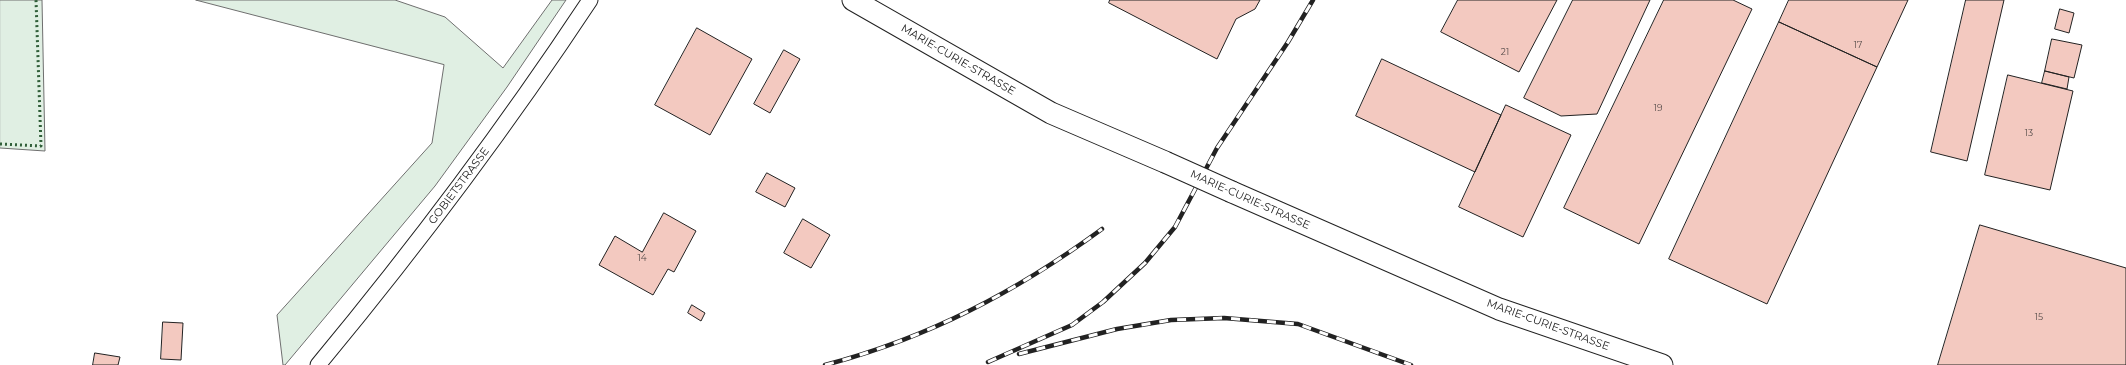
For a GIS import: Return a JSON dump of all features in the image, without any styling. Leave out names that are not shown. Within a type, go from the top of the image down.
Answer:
[{"type":"main road","name":"MARIE-CURIE-STRASSE","points":[[853,0],[1051,112],[1499,309],[1662,365]]},
{"type":"street","name":"GOBIETSTRASSE","points":[[318,365],[368,304],[476,164],[545,68],[590,0]]},
{"type":"green space","points":[[0,0],[42,0],[45,151],[0,148]]},
{"type":"green space","points":[[196,0],[395,0],[445,17],[503,68],[552,0],[566,0],[507,87],[435,186],[285,365],[283,365],[277,315],[432,143],[444,65]]},
{"type":"building","points":[[1110,0],[1260,0],[1255,9],[1236,19],[1217,59],[1109,3]]},
{"type":"building","points":[[1458,0],[1557,0],[1519,72],[1441,32]]},
{"type":"building","points":[[1573,0],[1650,0],[1597,114],[1561,116],[1524,98]]},
{"type":"building","points":[[1664,0],[1733,0],[1752,9],[1639,244],[1564,208]]},
{"type":"building","points":[[1789,0],[1908,0],[1877,67],[1779,22]]},
{"type":"building","points":[[1966,0],[2004,0],[1967,161],[1931,152]]},
{"type":"building","points":[[2060,9],[2074,13],[2069,33],[2055,29]]},
{"type":"building","points":[[1779,22],[1877,67],[1767,304],[1669,259]]},
{"type":"building","points":[[697,28],[752,59],[710,135],[655,105]]},
{"type":"building","points":[[2052,39],[2082,45],[2074,78],[2045,71]]},
{"type":"building","points":[[784,50],[800,59],[770,113],[754,104]]},
{"type":"building","points":[[1382,59],[1501,115],[1475,172],[1356,116]]},
{"type":"building","points":[[2045,71],[2069,77],[2067,89],[2042,83]]},
{"type":"building","points":[[2008,75],[2073,91],[2050,190],[1985,175]]},
{"type":"building","points":[[1506,105],[1571,135],[1523,237],[1459,207]]},
{"type":"building","points":[[767,173],[795,188],[785,207],[756,192]]},
{"type":"building","points":[[664,213],[696,231],[674,272],[668,269],[653,295],[599,265],[615,236],[642,252]]},
{"type":"building","points":[[803,219],[830,235],[811,268],[784,253]]},
{"type":"building","points":[[1980,225],[2126,268],[2126,365],[1938,365]]},
{"type":"building","points":[[692,305],[705,313],[701,321],[688,313]]},
{"type":"building","points":[[163,322],[183,323],[181,360],[161,359]]},
{"type":"building","points":[[95,353],[120,357],[118,365],[93,365]]},
{"type":"railway","points":[[988,362],[1072,325],[1103,302],[1145,263],[1175,227],[1217,148],[1288,42],[1313,0]]},
{"type":"railway","points":[[825,365],[900,341],[935,327],[970,310],[1004,293],[1037,273],[1102,229]]},
{"type":"railway","points":[[1019,354],[1117,329],[1171,320],[1224,318],[1298,324],[1411,365]]},
{"type":"hedge","points":[[0,144],[41,146],[36,0]]}]
